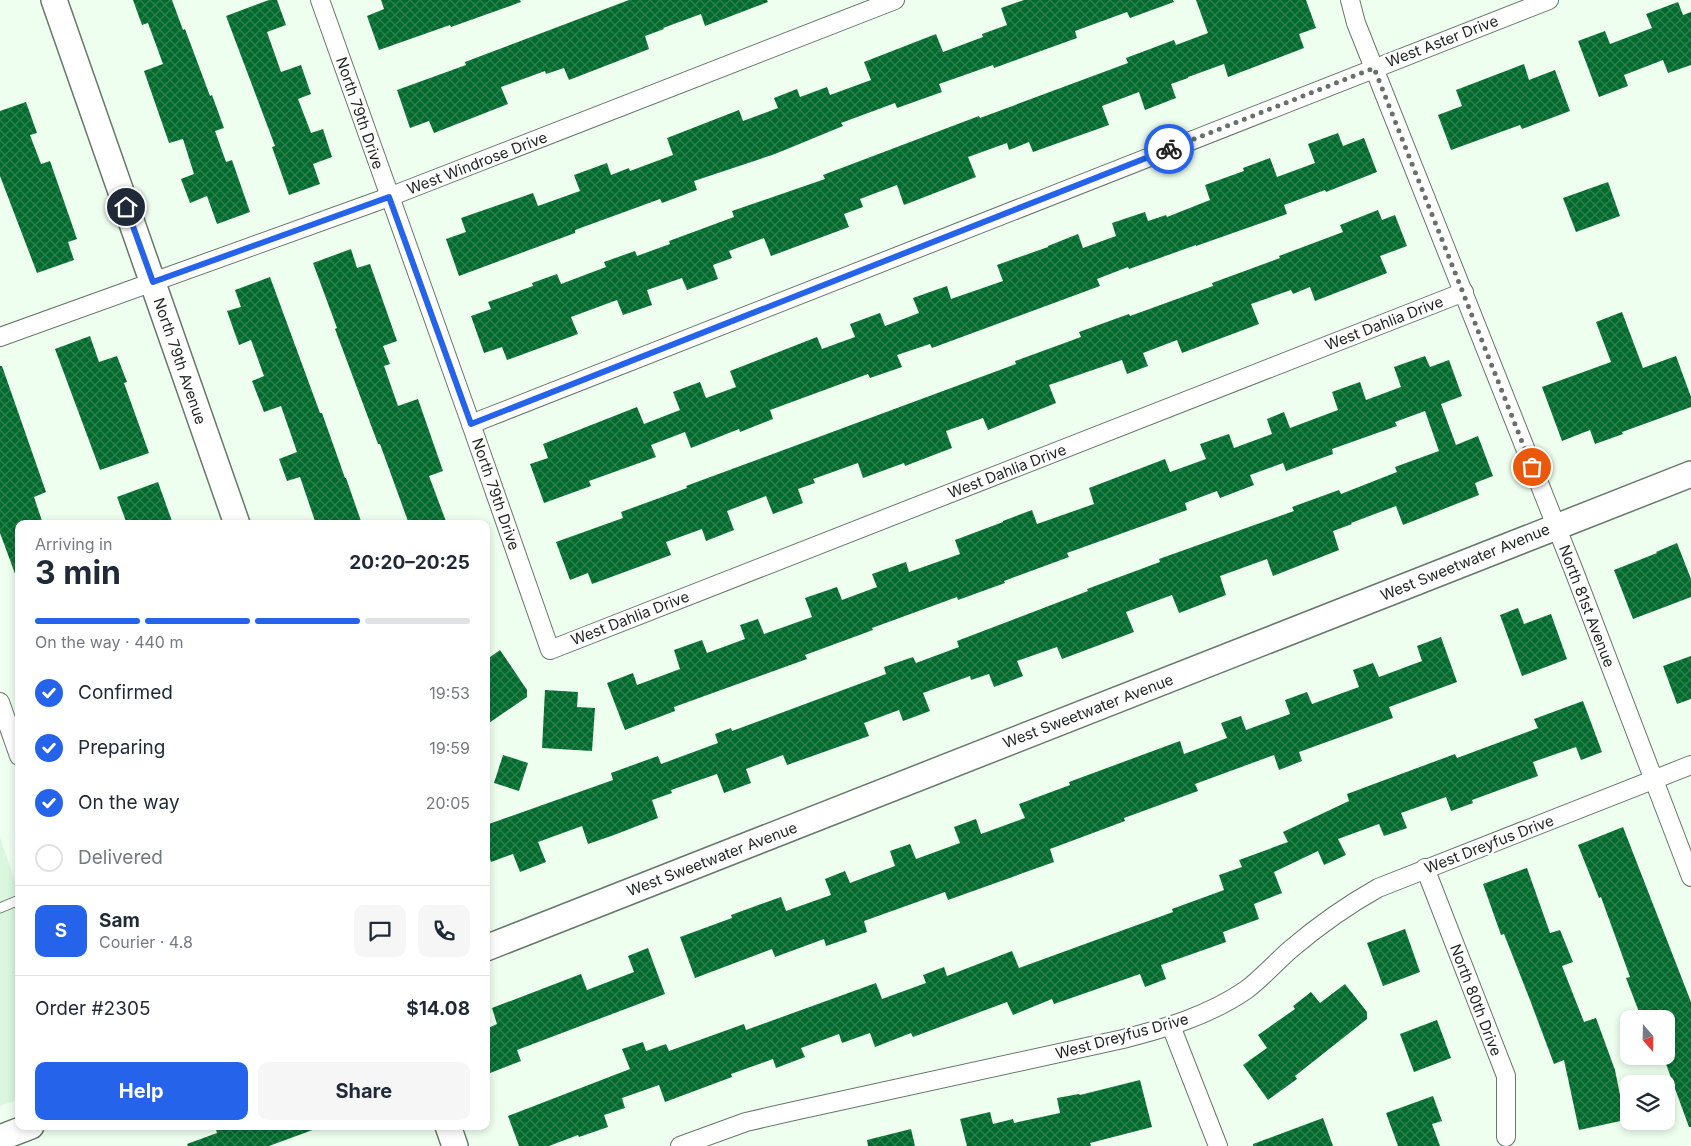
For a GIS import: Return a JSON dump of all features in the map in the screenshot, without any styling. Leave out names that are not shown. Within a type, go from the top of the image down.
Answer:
[{"type":"street","name":"North 79th Avenue","points":[[54,0],[236,520]]},
{"type":"street","name":"North 79th Drive","points":[[320,0],[550,650]]},
{"type":"street","name":"West Windrose Drive","points":[[0,337],[389,197],[895,0]]},
{"type":"street","name":"North 81st Avenue","points":[[1350,0],[1356,23],[1556,526],[1691,877]]},
{"type":"street","name":"West Aster Drive","points":[[471,424],[1549,0]]},
{"type":"street","name":"West Dahlia Drive","points":[[550,650],[1464,292]]},
{"type":"street","name":"West Sweetwater Avenue","points":[[490,946],[1691,474]]},
{"type":"street","points":[[0,702],[15,745]]},
{"type":"street","name":"West Dreyfus Drive","points":[[680,1146],[746,1122],[1123,1039],[1171,1026],[1209,1012],[1246,990],[1291,949],[1342,909],[1378,888],[1691,765]]},
{"type":"street","name":"North 80th Drive","points":[[1425,868],[1506,1076],[1506,1137]]},
{"type":"street","points":[[1171,1026],[1218,1146]]},
{"type":"street","points":[[0,1138],[20,1130]]},
{"type":"street","points":[[449,1130],[455,1146]]},
{"type":"lane","points":[[0,908],[15,902]]},
{"type":"shaded area","points":[[0,838],[15,881],[15,1100],[0,1106]]},
{"type":"building","points":[[133,0],[172,0],[224,128],[215,131],[226,162],[232,160],[250,212],[217,224],[207,196],[190,203],[181,179],[194,174],[183,139],[169,143],[144,71],[163,64],[148,23],[142,25]]},
{"type":"building","points":[[269,0],[277,0],[286,25],[267,32],[281,72],[301,65],[311,94],[298,99],[311,133],[323,129],[332,157],[313,164],[320,184],[289,195],[272,147],[275,146],[226,16]]},
{"type":"building","points":[[381,0],[520,0],[521,2],[379,50],[367,16],[384,9]]},
{"type":"building","points":[[629,0],[767,0],[768,2],[705,26],[701,14],[663,28],[645,36],[649,49],[569,80],[564,68],[546,74],[545,71],[501,87],[508,104],[434,133],[429,121],[410,128],[397,90],[466,65],[465,62]]},
{"type":"building","points":[[1024,0],[1173,0],[1174,2],[1130,18],[1127,12],[1075,31],[1077,38],[994,68],[993,65],[939,84],[942,92],[897,108],[895,103],[841,123],[843,126],[775,154],[694,181],[697,190],[662,203],[660,199],[459,276],[446,239],[466,232],[461,218],[533,193],[538,206],[580,191],[574,175],[607,163],[611,175],[629,168],[630,171],[673,155],[667,138],[739,110],[743,121],[778,108],[774,98],[797,89],[800,97],[827,87],[830,95],[871,80],[864,62],[936,34],[943,52],[983,37],[982,34],[1007,25],[1001,8]]},
{"type":"building","points":[[1196,0],[1306,0],[1316,28],[1299,34],[1304,48],[1228,77],[1224,64],[1188,77],[1171,84],[1176,98],[1145,110],[1139,92],[1102,106],[1109,125],[1033,152],[1029,142],[1009,150],[1007,143],[968,157],[976,177],[904,205],[897,185],[860,199],[863,207],[844,214],[849,227],[771,256],[764,238],[729,251],[732,258],[713,265],[718,279],[687,290],[682,278],[647,290],[652,305],[623,315],[617,300],[571,317],[578,334],[507,360],[502,347],[484,353],[471,316],[491,309],[488,302],[533,286],[532,283],[557,274],[561,284],[606,267],[604,262],[635,251],[637,256],[670,244],[669,241],[734,217],[732,211],[825,179],[823,175],[979,116],[980,118],[1128,63],[1126,58],[1174,40],[1176,45],[1208,33]]},
{"type":"building","points":[[1678,2],[1683,15],[1691,12],[1691,65],[1668,73],[1663,60],[1624,75],[1628,86],[1599,97],[1578,41],[1605,31],[1610,44],[1652,28],[1646,14]]},
{"type":"building","points":[[1524,64],[1529,80],[1555,70],[1570,111],[1522,129],[1520,125],[1451,150],[1438,115],[1462,106],[1456,90]]},
{"type":"building","points":[[26,102],[37,133],[30,135],[41,164],[50,161],[77,239],[68,242],[74,260],[37,273],[0,176],[0,111]]},
{"type":"building","points":[[1338,133],[1343,146],[1364,138],[1377,172],[1326,192],[1325,190],[1284,205],[1287,214],[1097,279],[1100,286],[932,348],[930,344],[897,355],[902,367],[870,378],[868,374],[770,410],[773,419],[740,432],[739,429],[691,448],[685,432],[651,445],[656,457],[589,481],[591,486],[544,503],[530,464],[548,458],[543,444],[637,407],[644,424],[680,410],[673,392],[700,382],[706,398],[736,387],[730,371],[817,337],[822,349],[855,337],[850,324],[880,313],[885,326],[919,313],[913,298],[947,286],[951,299],[1003,281],[997,265],[1078,234],[1083,248],[1116,236],[1112,223],[1145,212],[1148,221],[1166,215],[1167,217],[1210,200],[1205,185],[1244,171],[1243,168],[1270,158],[1277,177],[1315,163],[1308,144]]},
{"type":"building","points":[[1608,182],[1620,216],[1576,232],[1563,198]]},
{"type":"building","points":[[1378,210],[1382,220],[1395,215],[1407,246],[1380,256],[1387,273],[1315,301],[1310,287],[1293,294],[1291,290],[1251,304],[1259,324],[1182,353],[1177,340],[1143,353],[1148,366],[1127,374],[1122,360],[1049,385],[1056,403],[988,430],[983,418],[946,431],[952,448],[905,466],[904,463],[863,478],[858,463],[813,479],[815,483],[798,489],[803,503],[773,514],[766,496],[727,511],[734,530],[706,541],[702,529],[666,542],[671,555],[592,584],[588,573],[570,580],[556,542],[623,518],[621,512],[687,488],[686,486],[1016,364],[1015,361],[1081,337],[1079,332],[1213,286],[1212,283],[1343,232],[1340,225]]},
{"type":"building","points":[[351,249],[357,268],[370,264],[397,341],[383,346],[390,364],[384,366],[398,406],[418,399],[443,471],[429,476],[446,520],[408,520],[335,329],[337,328],[313,263]]},
{"type":"building","points":[[270,277],[361,520],[315,520],[300,477],[287,481],[279,459],[297,452],[281,406],[264,412],[252,381],[264,376],[251,340],[239,345],[227,311],[241,307],[235,290]]},
{"type":"building","points":[[1622,312],[1643,368],[1676,356],[1691,397],[1691,407],[1595,444],[1590,430],[1562,441],[1542,387],[1611,362],[1596,322]]},
{"type":"building","points":[[90,336],[99,362],[117,356],[127,382],[124,383],[149,453],[100,470],[55,349]]},
{"type":"building","points":[[1425,356],[1430,367],[1449,360],[1462,396],[1441,404],[1456,445],[1478,436],[1493,476],[1475,483],[1479,495],[1403,525],[1396,506],[1351,523],[1333,531],[1339,550],[1273,576],[1267,559],[1220,576],[1226,595],[1179,613],[1172,595],[1126,612],[1134,632],[1062,659],[1057,647],[1017,661],[1023,676],[994,687],[989,674],[971,680],[970,676],[923,693],[930,711],[903,721],[899,710],[864,723],[869,736],[787,765],[783,755],[746,769],[751,783],[724,793],[717,774],[671,790],[672,793],[652,800],[658,818],[614,835],[588,844],[582,826],[538,842],[546,862],[520,872],[513,854],[491,862],[490,824],[613,780],[611,773],[658,756],[661,764],[718,743],[715,734],[731,728],[732,731],[886,674],[884,667],[913,657],[916,663],[959,647],[957,641],[1160,562],[1159,559],[1294,511],[1292,507],[1339,490],[1341,494],[1397,472],[1395,467],[1439,451],[1425,411],[1395,422],[1397,426],[1332,449],[1333,454],[1286,471],[1283,463],[1250,475],[1254,485],[1220,498],[1217,491],[1185,503],[1187,510],[1067,553],[1069,557],[1004,581],[1005,583],[958,600],[957,597],[872,628],[873,630],[805,655],[807,659],[674,707],[675,711],[625,730],[607,683],[633,673],[637,685],[680,669],[674,650],[702,640],[707,653],[745,639],[740,625],[758,619],[764,634],[812,617],[805,598],[837,587],[842,600],[877,587],[872,574],[906,562],[909,572],[960,554],[955,540],[1032,510],[1037,524],[1094,504],[1089,488],[1165,459],[1170,472],[1206,459],[1200,444],[1229,434],[1234,448],[1272,434],[1267,419],[1284,412],[1290,428],[1338,410],[1332,392],[1360,382],[1366,400],[1401,387],[1394,367]]},
{"type":"building","points":[[0,366],[2,366],[46,492],[34,497],[42,520],[15,520],[15,574],[0,533]]},
{"type":"building","points":[[158,482],[172,520],[126,520],[117,497]]},
{"type":"building","points":[[1677,543],[1691,579],[1691,597],[1633,619],[1614,570]]},
{"type":"building","points":[[1518,608],[1524,624],[1551,614],[1567,659],[1522,676],[1500,615]]},
{"type":"building","points":[[1441,637],[1457,682],[1389,707],[1393,718],[1299,752],[1302,761],[1279,770],[1274,755],[1195,784],[1198,791],[1124,818],[1125,821],[1050,849],[1054,862],[948,900],[945,892],[864,921],[867,932],[826,946],[824,939],[775,957],[772,949],[695,978],[680,937],[732,918],[731,915],[781,897],[786,911],[831,895],[825,879],[845,871],[850,883],[895,866],[890,851],[910,844],[916,859],[960,843],[954,827],[976,819],[981,834],[1025,818],[1019,804],[1070,785],[1069,782],[1180,741],[1184,754],[1227,738],[1221,723],[1241,716],[1246,730],[1290,714],[1285,700],[1307,692],[1312,704],[1359,687],[1353,670],[1373,663],[1379,677],[1422,661],[1417,646]]},
{"type":"building","points":[[500,650],[527,690],[527,697],[490,722],[490,657]]},
{"type":"building","points":[[1691,656],[1691,699],[1677,704],[1663,666]]},
{"type":"building","points":[[545,690],[578,692],[577,707],[595,708],[592,751],[542,748]]},
{"type":"building","points":[[1583,701],[1602,752],[1581,760],[1576,747],[1533,762],[1538,776],[1472,800],[1473,803],[1451,811],[1446,797],[1401,813],[1407,828],[1384,836],[1379,824],[1338,839],[1346,855],[1324,865],[1318,851],[1274,872],[1282,893],[1254,904],[1259,919],[1223,932],[1226,942],[1161,965],[1166,979],[1145,987],[1140,974],[1054,1004],[1052,999],[1013,1015],[1007,1002],[913,1037],[911,1033],[875,1047],[870,1033],[842,1043],[839,1034],[801,1048],[805,1057],[776,1068],[773,1059],[731,1074],[732,1077],[665,1102],[659,1085],[622,1098],[625,1108],[604,1115],[608,1127],[579,1137],[578,1135],[549,1146],[519,1146],[508,1116],[630,1069],[622,1049],[643,1042],[646,1051],[666,1044],[669,1051],[744,1024],[746,1030],[876,983],[882,999],[926,983],[923,975],[944,967],[947,976],[1012,951],[1019,968],[1173,912],[1172,909],[1224,890],[1219,875],[1242,867],[1239,860],[1288,842],[1283,832],[1349,801],[1347,794],[1455,754],[1457,758],[1538,728],[1534,719]]},
{"type":"building","points":[[503,755],[528,763],[519,791],[494,783]]},
{"type":"building","points":[[1623,827],[1691,1002],[1691,1127],[1689,1127],[1675,1089],[1675,1075],[1670,1075],[1666,1065],[1675,1065],[1675,1010],[1638,1010],[1626,978],[1630,977],[1601,897],[1599,898],[1578,845]]},
{"type":"building","points":[[1527,868],[1550,933],[1560,930],[1573,962],[1562,966],[1584,1022],[1596,1018],[1615,1070],[1620,1095],[1620,1121],[1579,1130],[1564,1060],[1554,1064],[1504,934],[1501,935],[1483,884]]},
{"type":"building","points":[[1405,929],[1420,972],[1383,986],[1367,943]]},
{"type":"building","points":[[648,948],[665,994],[517,1050],[521,1061],[490,1073],[490,1027],[497,1024],[492,1008],[581,974],[587,990],[634,972],[628,956]]},
{"type":"building","points":[[1345,984],[1367,1012],[1367,1019],[1295,1076],[1297,1079],[1268,1100],[1243,1065],[1267,1048],[1258,1035],[1295,1009],[1293,1006],[1311,992],[1320,1003]]},
{"type":"building","points":[[1437,1020],[1451,1058],[1414,1072],[1400,1034]]},
{"type":"building","points":[[1140,1080],[1152,1127],[1090,1143],[1091,1146],[967,1146],[960,1119],[990,1112],[993,1124],[1013,1119],[1014,1123],[1060,1113],[1057,1098],[1080,1095]]},
{"type":"building","points":[[1433,1096],[1442,1121],[1432,1124],[1440,1146],[1398,1146],[1386,1113]]},
{"type":"building","points":[[1323,1118],[1333,1146],[1253,1146],[1253,1144]]},
{"type":"building","points":[[911,1129],[915,1146],[868,1146],[867,1140]]},
{"type":"building","points":[[216,1130],[313,1130],[269,1146],[188,1146],[187,1144],[217,1133]]},
{"type":"way so far","points":[[1169,149],[1374,68],[1532,467]]},
{"type":"route","points":[[126,207],[153,282],[389,197],[471,424],[1169,149]]}]
